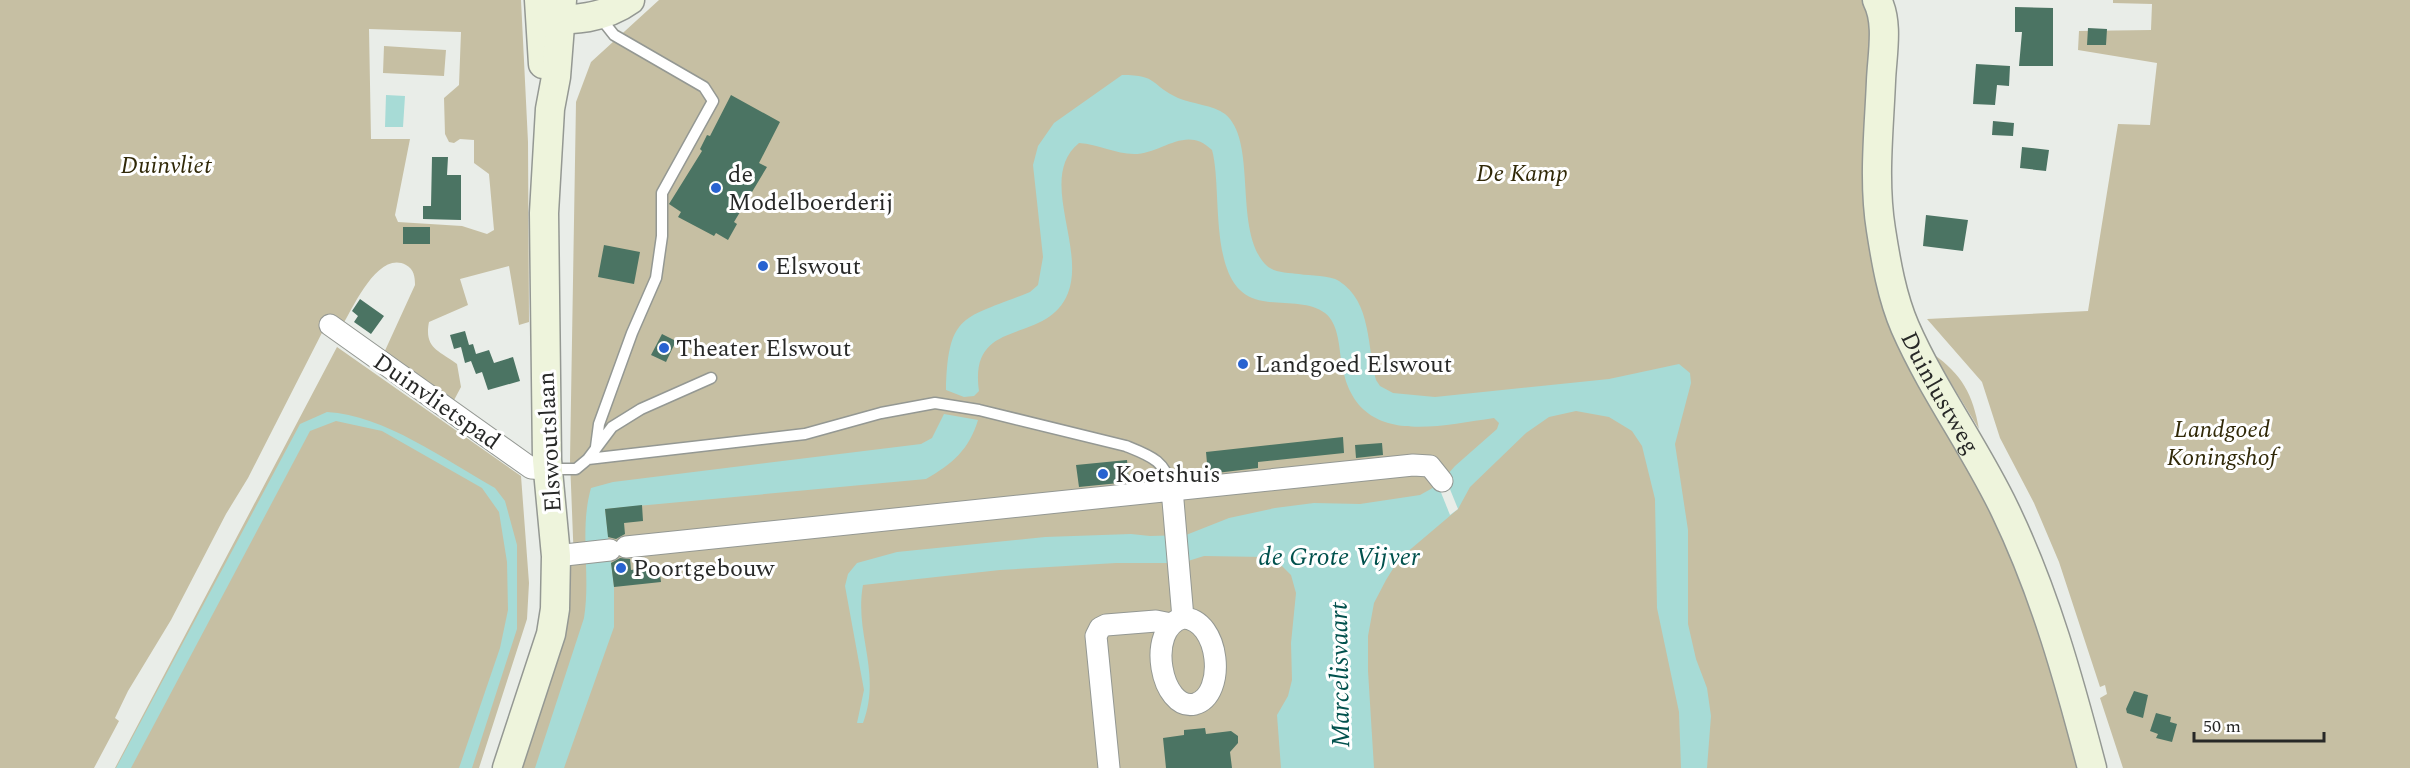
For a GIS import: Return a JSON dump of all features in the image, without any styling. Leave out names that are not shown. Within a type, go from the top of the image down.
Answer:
[{"type":"street","points":[[551,10],[598,15],[618,9],[630,0]]},
{"type":"street","name":"Duinlustweg","points":[[1877,0],[1884,25],[1877,173],[1880,228],[1892,287],[1904,324],[1921,360],[1968,438],[2030,564],[2054,631],[2092,768]]},
{"type":"street","name":"Elswoutslaan","points":[[507,768],[551,634],[555,609],[556,555],[547,469],[544,213],[550,109],[556,77],[551,10]]},
{"type":"street","name":"Duinvlietspad","points":[[330,325],[531,468],[547,469]]},
{"type":"street","points":[[556,555],[1423,464],[1435,469],[1442,481]]},
{"type":"street","points":[[1109,768],[1096,636],[1100,628],[1106,625],[1177,621],[1178,562],[1173,489]]},
{"type":"lane","points":[[596,447],[599,424],[624,353],[656,278],[662,236],[662,193],[713,101],[704,87],[614,35],[598,15]]},
{"type":"lane","points":[[547,469],[576,469],[588,459],[612,427],[640,409],[711,378]]},
{"type":"lane","points":[[588,459],[805,434],[881,413],[935,403],[979,410],[1126,446],[1149,455],[1166,468],[1173,489]]},
{"type":"green space","name":"Duinvliet","points":[[0,0],[521,0],[528,142],[529,322],[519,325],[509,266],[460,279],[468,305],[429,322],[428,331],[434,348],[457,364],[461,387],[453,402],[383,355],[415,285],[415,279],[409,267],[396,263],[376,273],[342,326],[330,317],[248,478],[226,514],[171,620],[128,691],[115,718],[119,721],[94,768],[0,768]],"holes":[[[369,29],[461,32],[459,85],[444,98],[445,134],[449,142],[454,143],[460,139],[474,140],[474,163],[489,174],[494,230],[487,234],[462,226],[398,222],[395,215],[410,139],[371,139]]]},
{"type":"green space","name":"Landgoed Elswout","points":[[659,0],[1867,0],[1875,20],[1874,222],[2003,521],[2084,768],[517,768],[567,564],[574,563],[570,460],[576,102],[591,62]]},
{"type":"green space","name":"Landgoed Koningshof","points":[[2113,0],[2410,0],[2410,768],[2123,768],[2100,698],[2107,694],[2105,685],[2100,687],[2059,562],[2034,503],[2000,438],[1982,382],[1927,319],[2088,311],[2118,124],[2150,125],[2157,63],[2078,50],[2079,31],[2151,30],[2152,4],[2113,3]]},
{"type":"green space","points":[[384,46],[446,50],[444,76],[383,73]]},
{"type":"green space","points":[[337,347],[521,476],[529,583],[527,619],[479,768],[115,768]]},
{"type":"green space","points":[[1933,354],[1952,369],[1965,386],[1979,429]]},
{"type":"water","points":[[1122,75],[1149,79],[1178,98],[1225,114],[1235,127],[1241,144],[1247,208],[1255,249],[1265,264],[1276,271],[1330,278],[1339,281],[1350,290],[1363,313],[1376,380],[1380,386],[1393,393],[1435,397],[1609,379],[1679,364],[1690,373],[1691,383],[1675,444],[1688,530],[1688,624],[1696,659],[1707,688],[1711,716],[1707,768],[1681,768],[1679,712],[1657,608],[1655,499],[1642,446],[1632,431],[1609,417],[1576,411],[1549,417],[1526,433],[1470,487],[1458,509],[1399,559],[1386,580],[1374,603],[1368,636],[1374,768],[1281,768],[1277,715],[1288,696],[1292,680],[1291,643],[1296,593],[1291,575],[1278,562],[1265,557],[1204,556],[1169,563],[1116,563],[1000,570],[863,585],[862,620],[870,687],[863,723],[857,723],[864,690],[845,586],[848,574],[857,563],[897,552],[1045,537],[1186,535],[1229,518],[1275,508],[1314,503],[1360,504],[1420,495],[1438,485],[1455,466],[1497,429],[1499,423],[1494,418],[1421,427],[1398,425],[1378,419],[1361,407],[1348,387],[1337,335],[1329,317],[1309,306],[1255,299],[1240,290],[1230,275],[1223,256],[1212,150],[1193,140],[1174,142],[1144,153],[1134,154],[1079,143],[1067,157],[1062,174],[1064,213],[1071,255],[1072,275],[1068,293],[1058,310],[1044,320],[997,340],[985,351],[979,367],[979,391],[974,396],[964,397],[946,390],[947,365],[951,346],[956,332],[964,322],[975,314],[1030,292],[1038,285],[1043,257],[1033,165],[1038,146],[1054,123]]},
{"type":"water","points":[[386,95],[405,96],[403,127],[385,127]]},
{"type":"water","points":[[327,412],[370,421],[414,441],[495,488],[505,501],[517,545],[517,629],[472,768],[459,768],[500,648],[508,610],[507,562],[499,512],[482,488],[382,431],[336,421],[310,431],[131,768],[116,768],[300,424]]},
{"type":"water","points":[[944,414],[978,420],[970,440],[952,462],[926,479],[605,509],[614,587],[614,627],[564,768],[535,768],[584,618],[586,602],[585,536],[591,488],[613,482],[921,444],[932,438]]},
{"type":"pier","points":[[1445,477],[1458,509],[1450,515],[1438,485]]},
{"type":"building","points":[[2015,7],[2053,8],[2053,66],[2019,66],[2022,32],[2015,32]]},
{"type":"building","points":[[2088,28],[2107,29],[2106,45],[2087,45]]},
{"type":"building","points":[[1976,64],[2010,66],[2009,86],[1997,85],[1995,105],[1973,104]]},
{"type":"building","name":"de Modelboerderij","points":[[731,95],[780,122],[759,163],[767,167],[734,222],[737,224],[728,240],[716,233],[714,236],[678,217],[681,212],[669,204],[702,151],[700,149],[707,135],[710,136]]},
{"type":"building","points":[[1993,121],[2014,123],[2013,136],[1992,135]]},
{"type":"building","points":[[2022,147],[2049,150],[2046,171],[2020,168]]},
{"type":"building","points":[[432,157],[448,157],[447,175],[461,175],[461,220],[423,219],[423,206],[431,206]]},
{"type":"building","points":[[1926,215],[1968,220],[1963,251],[1923,246]]},
{"type":"building","points":[[403,227],[430,227],[430,244],[403,244]]},
{"type":"building","points":[[604,245],[640,252],[634,284],[598,277]]},
{"type":"building","points":[[360,299],[384,316],[371,334],[354,322],[358,316],[352,311]]},
{"type":"building","points":[[465,331],[469,345],[473,344],[476,354],[489,350],[494,363],[513,357],[520,381],[488,390],[482,372],[476,374],[471,361],[465,363],[461,347],[454,349],[450,335]]},
{"type":"building","name":"Theater Elswout","points":[[662,334],[676,341],[666,362],[651,355]]},
{"type":"building","points":[[1343,437],[1344,453],[1258,462],[1258,468],[1208,474],[1206,452]]},
{"type":"building","points":[[1382,443],[1383,455],[1356,458],[1355,445]]},
{"type":"building","name":"Koetshuis","points":[[1127,460],[1129,482],[1079,487],[1076,465]]},
{"type":"building","name":"Poortgebouw","points":[[642,505],[643,521],[624,523],[625,534],[616,539],[608,537],[605,509]]},
{"type":"building","name":"Poortgebouw","points":[[620,558],[630,559],[631,570],[659,566],[661,582],[614,587],[611,563]]},
{"type":"building","points":[[2134,691],[2148,695],[2143,718],[2127,713],[2126,709]]},
{"type":"building","points":[[2156,713],[2171,717],[2170,722],[2177,724],[2172,742],[2156,738],[2158,734],[2150,731]]},
{"type":"building","points":[[1205,728],[1206,734],[1231,731],[1238,736],[1238,743],[1230,752],[1232,768],[1166,768],[1163,738],[1184,735],[1184,730]]},
{"type":"place","name":"de Modelboerderij","points":[[716,188]]},
{"type":"place","name":"Elswout","points":[[763,266]]},
{"type":"place","name":"Theater Elswout","points":[[664,348]]},
{"type":"place","name":"Landgoed Elswout","points":[[1243,364]]},
{"type":"place","name":"Koetshuis","points":[[1103,474]]},
{"type":"place","name":"Poortgebouw","points":[[621,568]]},
{"type":"park label","name":"De Kamp","points":[[1522,173]]},
{"type":"water label","name":"de Grote Vijver","points":[[1339,556]]},
{"type":"water label","name":"Marcelisvaart","points":[[1339,675]]}]
